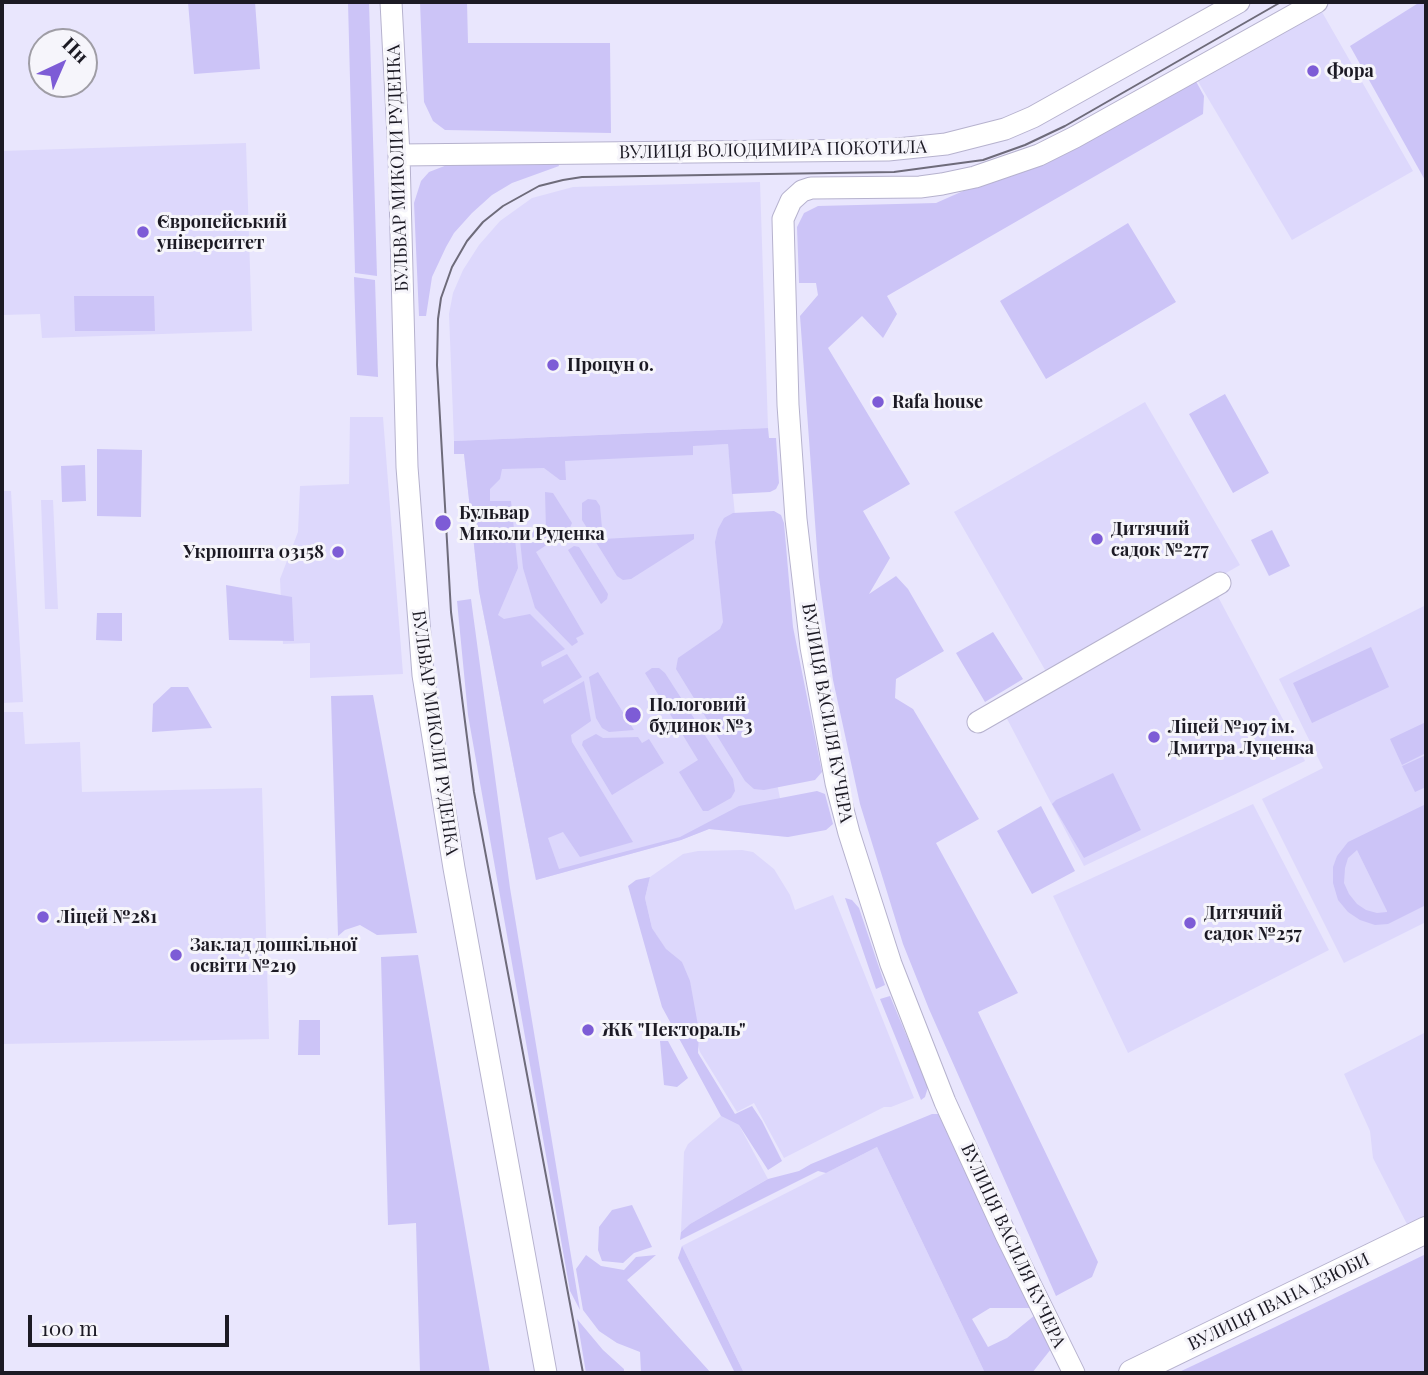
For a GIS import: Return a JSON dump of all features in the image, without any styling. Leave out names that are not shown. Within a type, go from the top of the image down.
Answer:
[{"type":"main road","name":"ВУЛИЦЯ ІВАНА ДЗЮБИ","points":[[1132,1373],[1426,1230]]},
{"type":"street","name":"БУЛЬВАР МИКОЛИ РУДЕНКА","points":[[391,2],[399,155],[407,467],[423,675],[454,868],[546,1373]]},
{"type":"street","name":"ВУЛИЦЯ ВОЛОДИМИРА ПОКОТИЛА","points":[[399,155],[888,150],[946,144],[1033,117],[1239,2]]},
{"type":"street","name":"ВУЛИЦЯ ВАСИЛЯ КУЧЕРА","points":[[1074,1373],[945,1102],[902,995],[863,883],[836,783],[811,647],[794,497],[783,219],[791,201],[802,191],[811,188],[920,187],[957,182],[1039,155],[1317,2]]},
{"type":"street","points":[[978,722],[1220,583]]},
{"type":"shaded area","points":[[188,2],[255,2],[260,69],[194,74]]},
{"type":"shaded area","points":[[348,2],[369,2],[377,276],[355,273]]},
{"type":"shaded area","points":[[420,2],[467,2],[468,43],[610,43],[611,133],[445,130],[433,121],[424,102]]},
{"type":"shaded area","points":[[1420,2],[1426,2],[1426,182],[1350,46]]},
{"type":"shaded area","points":[[1318,5],[1413,171],[1292,240],[1193,73]]},
{"type":"shaded area","points":[[1192,74],[1204,96],[1203,114],[887,296],[897,314],[883,338],[862,316],[828,348],[910,484],[863,511],[890,558],[869,594],[896,576],[908,589],[944,651],[896,679],[895,698],[913,709],[979,819],[936,843],[1018,993],[978,1012],[1098,1262],[1092,1277],[1056,1296],[903,944],[860,804],[833,680],[819,577],[800,316],[818,295],[816,283],[799,283],[797,227],[804,213],[818,206],[936,203],[1049,153]]},
{"type":"shaded area","name":"Європейський університет","points":[[246,143],[252,331],[42,338],[40,314],[2,315],[2,151]]},
{"type":"shaded area","points":[[558,163],[559,166],[512,183],[492,195],[472,213],[454,233],[446,247],[432,277],[426,316],[419,316],[414,203],[421,181],[429,172],[447,165]]},
{"type":"shaded area","points":[[760,182],[768,428],[454,441],[449,314],[453,293],[463,270],[479,245],[500,221],[532,198],[573,187]]},
{"type":"shaded area","points":[[1128,223],[1176,302],[1046,379],[1000,301]]},
{"type":"shaded area","points":[[354,277],[375,280],[378,377],[357,375]]},
{"type":"shaded area","points":[[74,296],[154,296],[155,331],[75,331]]},
{"type":"shaded area","points":[[1225,394],[1269,473],[1233,493],[1189,414]]},
{"type":"shaded area","name":"Дитячий садок №277","points":[[1145,402],[1240,565],[1048,675],[954,512]]},
{"type":"shaded area","points":[[350,417],[383,417],[403,674],[310,678],[310,643],[283,644],[280,579],[298,532],[300,486],[349,484]]},
{"type":"shaded area","points":[[768,428],[769,438],[776,438],[779,483],[776,489],[770,492],[732,494],[728,444],[693,446],[693,455],[565,461],[566,480],[560,480],[544,468],[502,469],[500,479],[490,489],[490,501],[511,501],[518,568],[498,615],[504,619],[530,614],[565,649],[541,662],[542,667],[567,654],[582,677],[543,700],[544,704],[584,681],[591,721],[571,735],[572,742],[633,842],[580,857],[563,832],[548,838],[559,869],[680,837],[739,806],[817,791],[825,794],[833,824],[826,830],[788,837],[709,829],[681,840],[536,880],[479,591],[464,454],[454,454],[454,441]]},
{"type":"shaded area","name":"Пологовий будинок №3","points":[[728,444],[747,637],[788,837],[709,829],[681,840],[536,880],[479,591],[464,454]]},
{"type":"shaded area","points":[[97,449],[142,450],[141,517],[97,516]]},
{"type":"shaded area","points":[[85,465],[86,501],[62,502],[61,466]]},
{"type":"shaded area","points":[[2,491],[11,491],[23,702],[2,703]]},
{"type":"shaded area","points":[[545,492],[553,493],[572,523],[569,530],[536,552],[584,634],[576,638],[578,642],[572,646],[535,608],[523,568],[519,531],[546,530]]},
{"type":"shaded area","points":[[588,499],[596,500],[600,506],[603,539],[694,534],[694,539],[631,579],[623,580],[617,576],[582,520],[582,503]]},
{"type":"shaded area","points":[[41,500],[53,500],[58,609],[45,609]]},
{"type":"shaded area","points":[[774,511],[781,515],[784,523],[793,627],[822,772],[815,780],[764,790],[754,789],[745,781],[676,669],[678,658],[720,629],[723,622],[715,542],[724,518],[733,513]]},
{"type":"shaded area","points":[[1272,530],[1290,566],[1269,576],[1251,540]]},
{"type":"shaded area","points":[[574,546],[579,547],[608,594],[601,604],[568,550]]},
{"type":"shaded area","points":[[226,585],[292,597],[294,641],[229,640]]},
{"type":"shaded area","name":"Ліцей №197 ім. Дмитра Луценка","points":[[1215,591],[1305,761],[1084,866],[1004,713]]},
{"type":"shaded area","points":[[471,599],[510,888],[580,1310],[570,1291],[468,715],[457,601]]},
{"type":"shaded area","name":"Ліцей №197 ім. Дмитра Луценка","points":[[1426,605],[1426,922],[1344,963],[1262,799],[1323,768],[1279,679]]},
{"type":"shaded area","points":[[97,613],[122,613],[122,641],[96,640]]},
{"type":"shaded area","points":[[993,632],[1023,679],[985,702],[956,653]]},
{"type":"shaded area","points":[[1371,647],[1389,687],[1312,723],[1293,683]]},
{"type":"shaded area","points":[[652,668],[659,668],[665,673],[733,779],[735,791],[731,798],[708,811],[703,811],[679,772],[698,760],[645,673]]},
{"type":"shaded area","points":[[598,672],[634,730],[609,732],[602,728],[596,718],[589,677]]},
{"type":"shaded area","points":[[171,687],[188,687],[212,728],[152,732],[153,704]]},
{"type":"shaded area","points":[[373,695],[417,933],[377,935],[360,925],[345,930],[338,936],[331,696]]},
{"type":"shaded area","name":"Заклад дошкільної освіти №219","points":[[2,712],[23,712],[25,744],[80,742],[82,792],[262,788],[269,1039],[2,1044]]},
{"type":"shaded area","points":[[1426,722],[1426,753],[1402,765],[1390,739]]},
{"type":"shaded area","points":[[596,734],[603,738],[638,737],[642,743],[649,739],[664,763],[612,795],[582,745],[583,741]]},
{"type":"shaded area","points":[[1426,755],[1426,787],[1415,792],[1402,766]]},
{"type":"shaded area","points":[[1113,773],[1141,830],[1084,858],[1052,804]]},
{"type":"shaded area","name":"Дитячий садок №257","points":[[1253,804],[1329,950],[1128,1053],[1053,896]]},
{"type":"shaded area","points":[[1426,804],[1426,905],[1388,924],[1375,925],[1348,912],[1338,900],[1333,883],[1333,867],[1337,856],[1348,842]],"holes":[[[1357,850],[1387,912],[1366,910],[1349,894],[1344,883],[1345,868],[1348,858]]]},
{"type":"shaded area","points":[[1041,806],[1075,871],[1032,894],[997,831]]},
{"type":"shaded area","points":[[742,850],[753,852],[774,869],[790,895],[795,910],[833,895],[914,1098],[884,1107],[784,1158],[754,1103],[737,1112],[700,1052],[666,950],[652,928],[645,898],[650,877],[683,854]]},
{"type":"shaded area","points":[[650,877],[645,898],[652,928],[666,949],[682,962],[690,981],[699,1031],[698,1053],[735,1114],[752,1106],[762,1121],[782,1161],[768,1170],[739,1125],[721,1116],[662,1007],[628,886],[636,880]]},
{"type":"shaded area","points":[[845,898],[852,900],[859,908],[885,985],[876,989]]},
{"type":"shaded area","points":[[418,955],[490,1373],[420,1373],[416,1223],[388,1225],[381,957]]},
{"type":"shaded area","points":[[890,996],[928,1087],[921,1100],[880,999]]},
{"type":"shaded area","points":[[299,1020],[320,1020],[320,1055],[298,1055]]},
{"type":"shaded area","points":[[1426,1032],[1426,1220],[1409,1228],[1373,1158],[1370,1131],[1344,1074]]},
{"type":"shaded area","points":[[660,1041],[668,1041],[688,1078],[677,1087],[664,1085]]},
{"type":"shaded area","points":[[932,1114],[943,1118],[1032,1308],[990,1308],[972,1319],[988,1347],[1007,1338],[1035,1315],[1051,1349],[1032,1373],[985,1373],[877,1147],[826,1173],[818,1171],[680,1240],[681,1232],[690,1224],[768,1179],[799,1171]]},
{"type":"shaded area","points":[[721,1116],[739,1125],[768,1179],[690,1224],[681,1232],[684,1152],[688,1144]]},
{"type":"shaded area","points":[[877,1147],[985,1373],[744,1373],[682,1246]]},
{"type":"shaded area","points":[[632,1205],[652,1247],[634,1253],[623,1263],[602,1261],[598,1250],[599,1227],[612,1210]]},
{"type":"shaded area","points":[[682,1246],[744,1373],[735,1373],[678,1258]]},
{"type":"shaded area","points":[[1426,1254],[1426,1373],[1177,1373],[1275,1327]]},
{"type":"shaded area","points":[[586,1255],[601,1266],[624,1270],[636,1257],[656,1255],[627,1280],[711,1373],[641,1373],[640,1352],[617,1343],[599,1331],[583,1310],[576,1269]]},
{"type":"shaded area","points":[[577,1319],[603,1350],[624,1369],[624,1373],[586,1373]]},
{"type":"tram line","points":[[583,1373],[474,792],[451,612],[437,365],[441,298],[452,267],[467,241],[483,222],[503,206],[539,186],[563,180],[582,177],[894,172],[983,160],[1025,145],[1065,126],[1281,2]]},
{"type":"place","name":"Фора","points":[[1313,71]]},
{"type":"place","name":"Європейський університет","points":[[143,232]]},
{"type":"place","name":"Процун о.","points":[[553,365]]},
{"type":"place","name":"Rafa house","points":[[878,402]]},
{"type":"place","name":"Бульвар Миколи Руденка","points":[[443,523]]},
{"type":"place","name":"Дитячий садок №277","points":[[1097,539]]},
{"type":"place","name":"Укрпошта 03158","points":[[338,552]]},
{"type":"place","name":"Пологовий будинок №3","points":[[633,715]]},
{"type":"place","name":"Ліцей №197 ім. Дмитра Луценка","points":[[1154,737]]},
{"type":"place","name":"Ліцей №281","points":[[43,917]]},
{"type":"place","name":"Дитячий садок №257","points":[[1190,923]]},
{"type":"place","name":"Заклад дошкільної освіти №219","points":[[176,955]]},
{"type":"place","name":"ЖК \"Пектораль\"","points":[[588,1030]]}]
